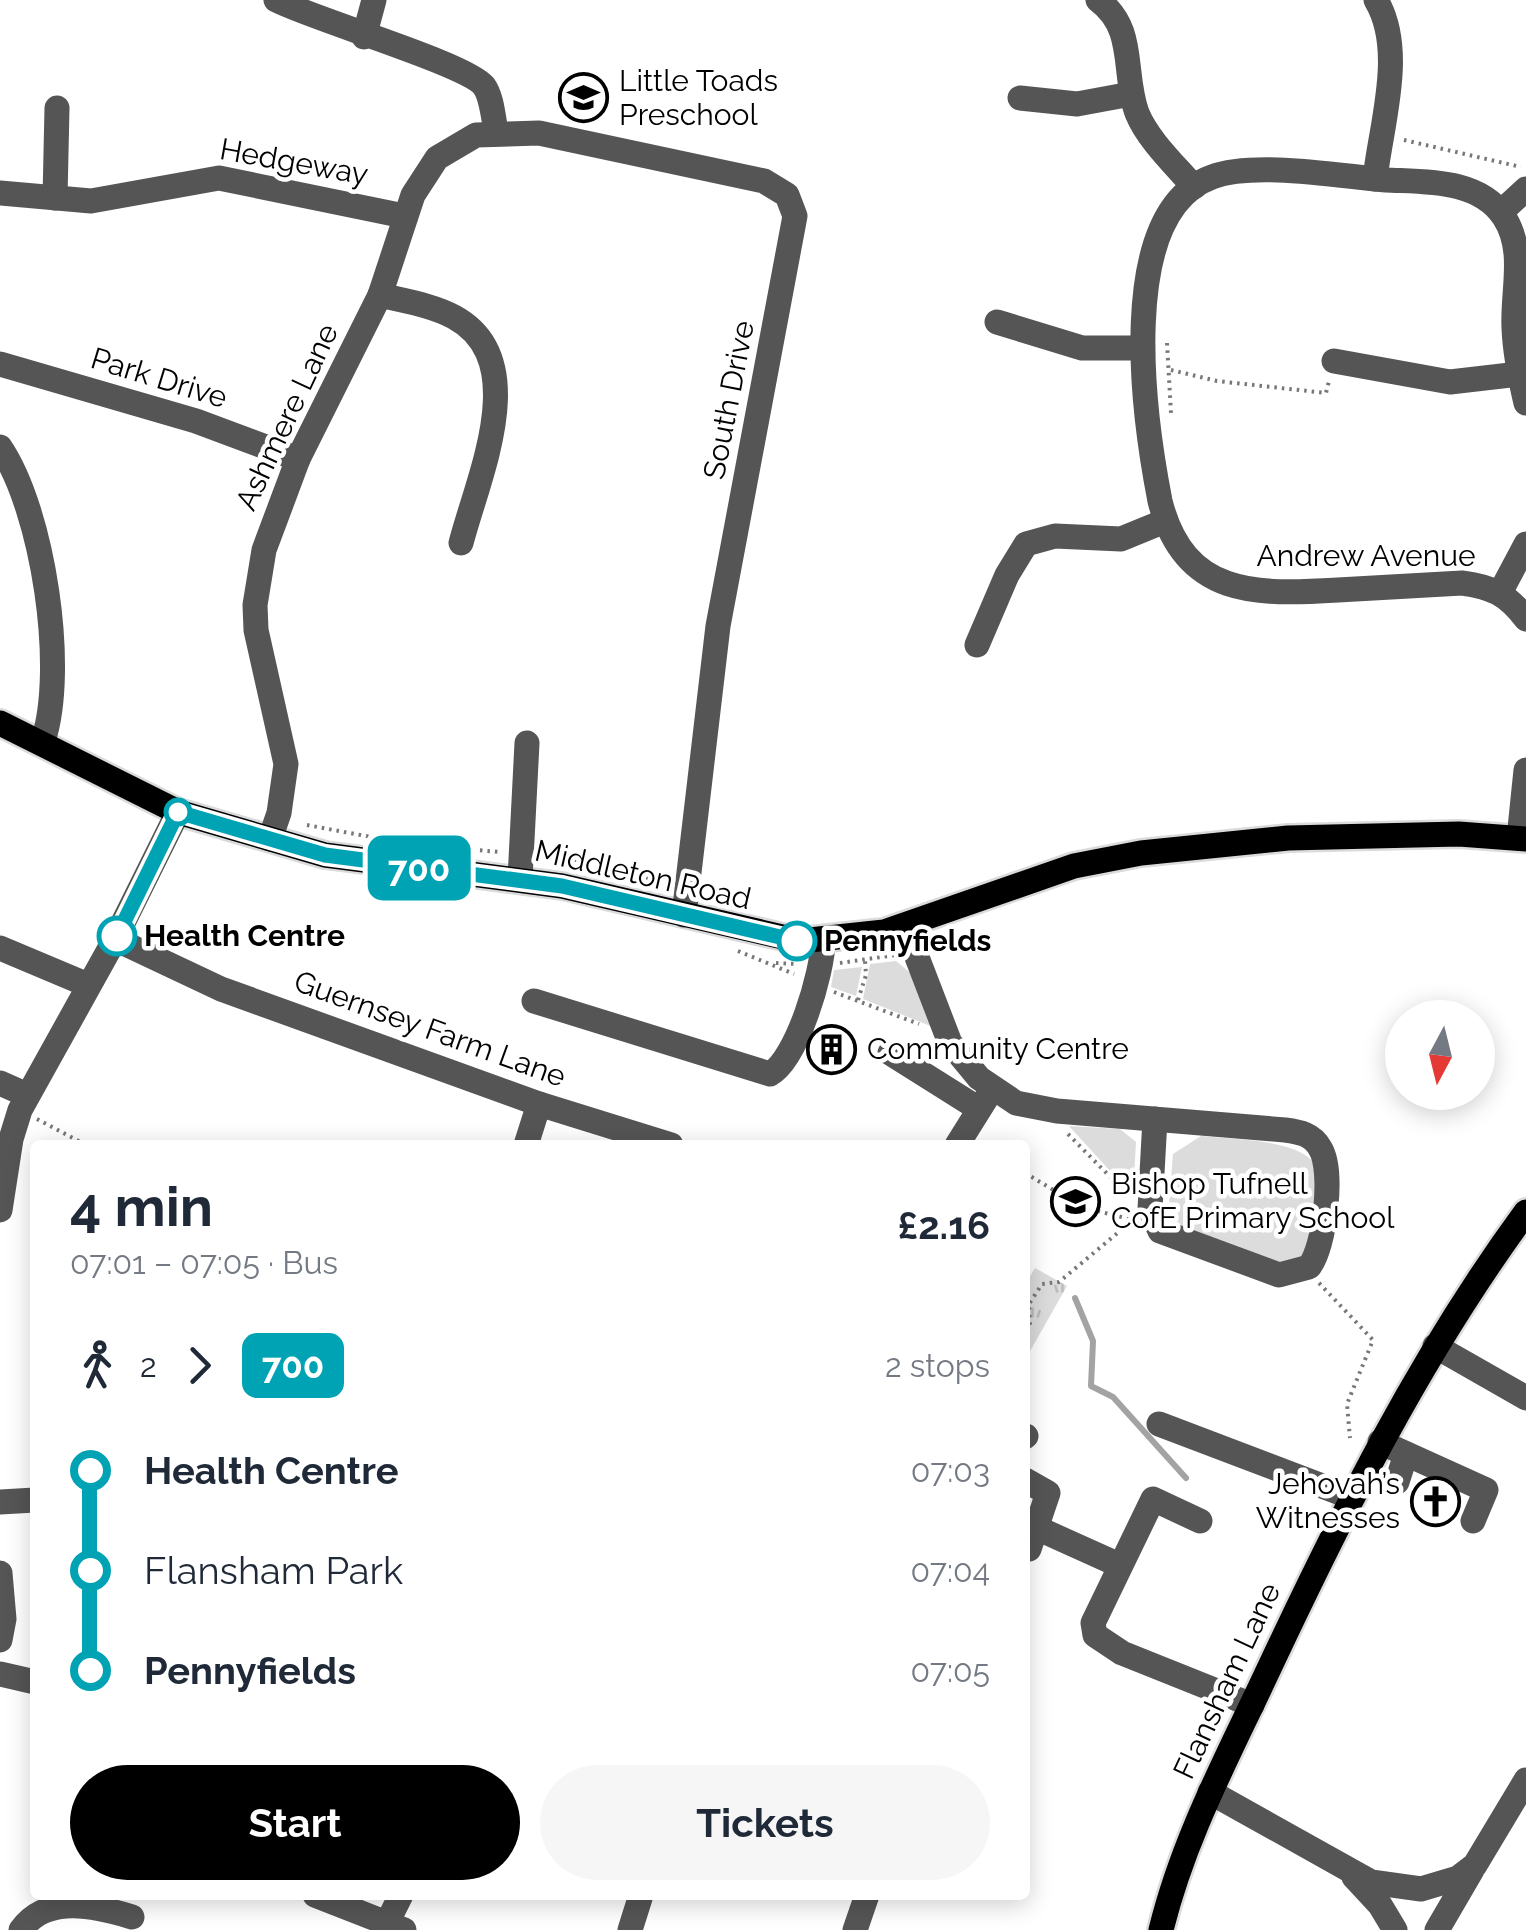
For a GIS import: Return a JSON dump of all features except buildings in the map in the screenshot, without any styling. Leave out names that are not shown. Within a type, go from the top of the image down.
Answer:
[{"type":"main road","name":"Middleton Road","points":[[0,723],[43,741],[178,812],[325,855],[520,867],[685,903],[774,937],[824,941],[905,926],[1074,866],[1141,853],[1288,838],[1460,834],[1523,838]]},
{"type":"main road","name":"Flansham Lane","points":[[1161,1930],[1180,1862],[1210,1792],[1352,1496],[1435,1346],[1526,1212]]},
{"type":"street","points":[[276,0],[475,77],[486,89],[496,130]]},
{"type":"street","points":[[364,36],[374,0]]},
{"type":"street","points":[[1098,0],[1120,22],[1132,94],[1142,124],[1194,187],[1234,172],[1456,186],[1490,200],[1501,212],[1518,252],[1513,325],[1526,402]]},
{"type":"street","points":[[1375,179],[1390,49],[1388,26],[1376,0]]},
{"type":"street","points":[[1020,98],[1077,104],[1132,94]]},
{"type":"street","points":[[55,198],[57,108]]},
{"type":"street","name":"Ashmere Lane","points":[[270,839],[279,813],[286,764],[254,606],[275,512],[380,295],[404,216],[437,158],[459,142],[496,130]]},
{"type":"street","name":"South Drive","points":[[496,130],[608,144],[764,181],[787,195],[795,216],[718,626],[685,903]]},
{"type":"street","name":"Hedgeway","points":[[0,193],[55,198],[128,197],[219,178],[404,216]]},
{"type":"street","name":"Andrew Avenue","points":[[1194,187],[1172,214],[1155,252],[1140,348],[1148,430],[1165,521],[1178,546],[1199,568],[1242,590],[1283,593],[1462,582],[1501,591],[1526,619]]},
{"type":"street","points":[[1501,212],[1526,189]]},
{"type":"street","points":[[380,295],[456,318],[485,346],[496,366],[495,411],[461,543]]},
{"type":"street","points":[[997,322],[1082,348],[1140,348]]},
{"type":"street","points":[[1334,361],[1450,382],[1519,374]]},
{"type":"street","name":"Park Drive","points":[[0,364],[196,421],[298,460]]},
{"type":"street","points":[[0,446],[30,515],[54,646],[54,697],[43,741]]},
{"type":"street","points":[[978,645],[1007,575],[1026,544],[1055,536],[1121,539],[1165,521]]},
{"type":"street","name":"Andrew Avenue","points":[[1501,591],[1526,544]]},
{"type":"street","points":[[520,867],[528,742]]},
{"type":"street","points":[[1523,838],[1526,770]]},
{"type":"street","points":[[0,1210],[10,1139],[24,1103],[115,939],[178,812]]},
{"type":"street","points":[[905,926],[947,1035],[986,1098]]},
{"type":"street","name":"Guernsey Farm Lane","points":[[115,939],[221,989],[539,1104],[656,1140]]},
{"type":"street","points":[[534,1001],[770,1074],[782,1063],[818,986],[824,941]]},
{"type":"street","points":[[0,948],[88,984]]},
{"type":"street","points":[[890,1053],[986,1098],[1037,1108],[1285,1130],[1312,1138],[1324,1155],[1326,1184],[1320,1248],[1306,1269],[1279,1275],[1160,1231],[1150,1208],[1156,1119]]},
{"type":"street","points":[[0,1083],[24,1103]]},
{"type":"street","points":[[960,1140],[986,1098]]},
{"type":"street","points":[[528,1140],[539,1104]]},
{"type":"street","points":[[1435,1346],[1526,1398]]},
{"type":"street","points":[[1159,1424],[1352,1496]]},
{"type":"street","points":[[1380,1442],[1486,1490],[1472,1522]]},
{"type":"street","points":[[1398,1482],[1406,1454]]},
{"type":"street","points":[[1030,1483],[1048,1493],[1031,1538],[1119,1565]]},
{"type":"street","points":[[0,1502],[30,1500]]},
{"type":"street","points":[[1200,1521],[1154,1500],[1092,1623],[1095,1635],[1122,1653],[1252,1705]]},
{"type":"street","points":[[0,1573],[4,1619],[0,1640]]},
{"type":"street","points":[[0,1674],[30,1681]]},
{"type":"street","points":[[1437,1930],[1526,1780]]},
{"type":"street","points":[[1210,1792],[1371,1882],[1421,1888],[1458,1878],[1475,1866]]},
{"type":"street","points":[[1334,1861],[1364,1885],[1395,1930]]},
{"type":"street","points":[[328,1900],[396,1926],[400,1900]]},
{"type":"street","points":[[630,1930],[639,1900]]},
{"type":"street","points":[[856,1930],[865,1900]]},
{"type":"street","points":[[22,1930],[36,1914],[64,1906],[106,1909],[132,1916]]},
{"type":"path","points":[[1380,134],[1526,168]]},
{"type":"path","points":[[1171,370],[1216,381],[1326,394],[1334,361]]},
{"type":"path","points":[[300,824],[386,840]]},
{"type":"path","points":[[462,849],[520,867],[598,862],[685,903]]},
{"type":"path","points":[[858,937],[866,975],[858,1000]]},
{"type":"path","points":[[723,946],[947,1035]]},
{"type":"path","points":[[24,1103],[79,1140]]},
{"type":"path","points":[[1067,1133],[1133,1202]]},
{"type":"path","points":[[1030,1177],[1082,1207],[1143,1220],[1138,1212]]},
{"type":"path","points":[[1030,1302],[1042,1284],[1059,1282],[1133,1220]]},
{"type":"path","points":[[1306,1269],[1372,1340],[1348,1404],[1350,1438]]},
{"type":"green space","points":[[896,961],[913,975],[933,1027],[863,999],[870,964]]},
{"type":"green space","points":[[862,967],[856,996],[831,987],[834,970]]},
{"type":"green space","points":[[1069,1126],[1120,1129],[1136,1142],[1133,1196]]},
{"type":"green space","points":[[1201,1136],[1270,1143],[1302,1153],[1314,1162],[1320,1174],[1308,1256],[1284,1268],[1174,1227],[1168,1217],[1173,1154]]},
{"type":"green space","points":[[1035,1268],[1067,1286],[1030,1351],[1030,1276]]},
{"type":"waterway","points":[[1075,1298],[1093,1341],[1091,1386],[1113,1397],[1186,1478]]},
{"type":"bus line","name":"700","points":[[117,936],[178,812],[325,855],[562,886],[797,941]]},
{"type":"place","name":"Little Toads Preschool","points":[[584,98]]},
{"type":"place","name":"Health Centre","points":[[117,936]]},
{"type":"place","name":"Pennyfields","points":[[797,941]]},
{"type":"place","name":"Community Centre","points":[[832,1049]]},
{"type":"place","name":"Bishop Tufnell CofE Primary School","points":[[1076,1201]]},
{"type":"place","name":"Jehovah’s Witnesses","points":[[1435,1501]]}]
